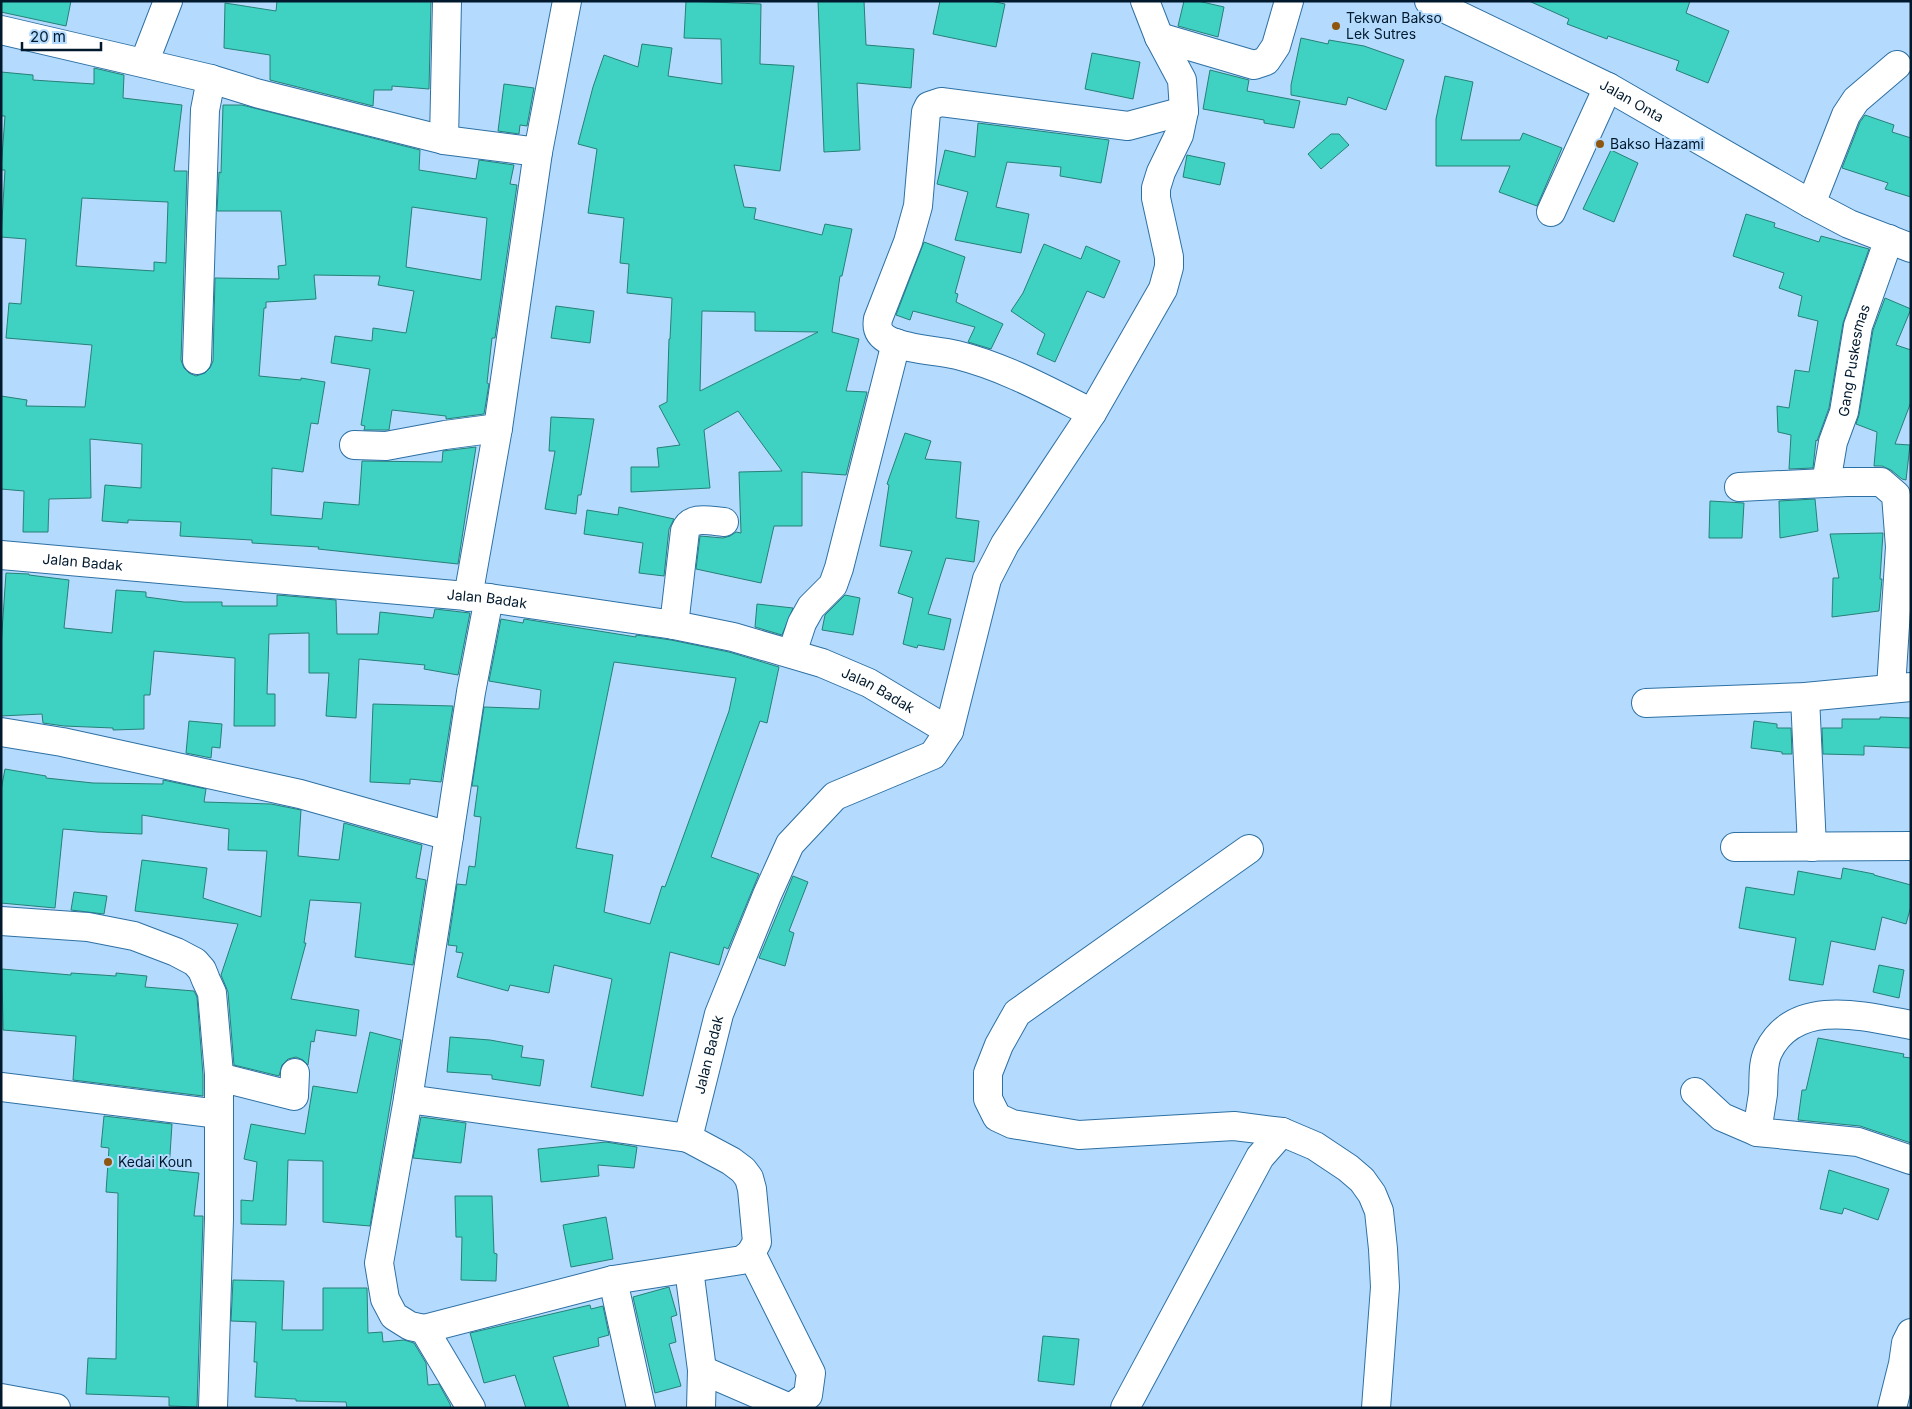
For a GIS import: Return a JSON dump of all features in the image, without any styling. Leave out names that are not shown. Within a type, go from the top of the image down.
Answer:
[{"type":"street","points":[[144,63],[168,1]]},
{"type":"street","points":[[444,140],[447,1]]},
{"type":"street","points":[[408,1099],[688,1138],[732,1161],[743,1170],[752,1189],[757,1242],[746,1257],[689,1269],[613,1280],[424,1328],[410,1326],[394,1316],[385,1299],[379,1263],[408,1099],[471,692],[479,597],[498,428],[538,152],[567,1]]},
{"type":"street","points":[[949,731],[987,579],[1005,544],[1092,413],[1163,289],[1166,280],[1169,257],[1156,198],[1156,188],[1161,172],[1179,135],[1184,111],[1182,80],[1159,37],[1145,1]]},
{"type":"street","points":[[1159,37],[1254,65],[1266,61],[1276,46],[1289,1]]},
{"type":"street","name":"Jalan Onta","points":[[1429,1],[1608,87],[1811,204],[1849,224],[1900,244]]},
{"type":"street","points":[[1,30],[211,79],[256,93],[444,140],[538,152]]},
{"type":"street","points":[[1811,204],[1846,115],[1856,100],[1897,65]]},
{"type":"street","points":[[197,360],[205,110],[211,79]]},
{"type":"street","points":[[1551,212],[1608,87]]},
{"type":"street","points":[[1092,413],[1010,372],[958,355],[896,343],[882,336],[877,326],[914,225],[918,206],[926,112],[929,106],[941,102],[1128,126],[1184,111]]},
{"type":"street","name":"Gang Puskesmas","points":[[1826,483],[1833,442],[1844,412],[1858,326],[1900,244]]},
{"type":"street","points":[[792,653],[802,623],[812,607],[833,585],[839,568],[896,343]]},
{"type":"street","points":[[354,445],[386,446],[498,428]]},
{"type":"street","points":[[1646,703],[1805,696],[1901,688],[1900,547],[1896,496],[1881,482],[1740,487]]},
{"type":"street","points":[[674,625],[687,525],[697,520],[724,522]]},
{"type":"street","name":"Jalan Badak","points":[[1,555],[479,597],[674,625],[733,637],[822,663],[869,683],[949,731],[932,755],[835,796],[790,844],[767,895],[719,1014],[688,1138]]},
{"type":"street","points":[[1805,696],[1812,848]]},
{"type":"street","points":[[1,732],[62,742],[300,794],[449,836]]},
{"type":"street","points":[[1735,847],[1911,846]]},
{"type":"street","points":[[1250,849],[1017,1013],[999,1046],[988,1073],[988,1099],[997,1117],[1012,1124],[1079,1135],[1234,1126],[1282,1132],[1315,1146],[1348,1168],[1362,1180],[1372,1194],[1379,1211],[1384,1287],[1376,1408]]},
{"type":"street","points":[[1,921],[88,927],[134,936],[176,952],[195,962],[202,970],[212,993],[219,1077],[219,1219],[213,1408]]},
{"type":"street","points":[[1756,1132],[1763,1092],[1763,1073],[1768,1053],[1778,1036],[1792,1025],[1809,1016],[1831,1014],[1854,1014],[1911,1025]]},
{"type":"street","points":[[219,1077],[294,1096],[295,1072]]},
{"type":"street","points":[[1,1087],[219,1114]]},
{"type":"street","points":[[1695,1092],[1722,1117],[1756,1132],[1858,1142],[1911,1160]]},
{"type":"street","points":[[1125,1408],[1260,1157],[1282,1132]]},
{"type":"street","points":[[702,1370],[790,1408],[808,1395],[812,1373],[746,1257]]},
{"type":"street","points":[[689,1269],[702,1370],[701,1408]]},
{"type":"street","points":[[613,1280],[641,1408]]},
{"type":"street","points":[[424,1328],[471,1408]]},
{"type":"street","points":[[1892,1408],[1906,1343],[1911,1333]]},
{"type":"street","points":[[1,1398],[56,1408]]},
{"type":"building","points":[[1,1],[71,1],[66,26],[1,12]]},
{"type":"building","points":[[277,1],[431,1],[429,89],[392,86],[392,90],[374,90],[373,106],[270,80],[270,55],[224,48],[225,3],[276,11]]},
{"type":"building","points":[[686,1],[761,4],[760,64],[794,66],[780,171],[734,165],[744,207],[756,208],[754,219],[822,235],[825,224],[852,229],[842,276],[840,276],[832,332],[859,339],[846,391],[867,392],[846,475],[802,472],[802,526],[774,526],[761,583],[696,569],[700,536],[723,538],[736,532],[741,533],[739,472],[782,471],[738,411],[704,430],[710,488],[631,492],[631,467],[659,467],[657,448],[680,445],[659,406],[667,402],[672,298],[627,293],[629,264],[620,263],[624,218],[588,213],[597,149],[578,144],[593,87],[604,55],[638,67],[642,44],[672,48],[668,76],[722,84],[721,39],[684,38]],"holes":[[[702,311],[755,312],[755,331],[818,332],[700,391]]]},
{"type":"building","points":[[818,1],[864,1],[866,45],[914,49],[911,88],[857,83],[860,150],[824,152]]},
{"type":"building","points":[[940,1],[991,1],[1005,4],[996,47],[933,34]]},
{"type":"building","points":[[1184,1],[1198,1],[1224,7],[1218,37],[1178,26]]},
{"type":"building","points":[[1529,1],[1690,1],[1686,13],[1729,31],[1708,83],[1676,70],[1679,61],[1608,36],[1607,39],[1567,24],[1569,19]]},
{"type":"building","points":[[1301,38],[1328,44],[1329,40],[1364,46],[1404,60],[1386,110],[1348,97],[1346,105],[1291,95],[1291,85]]},
{"type":"building","points":[[1092,53],[1140,62],[1133,99],[1085,89]]},
{"type":"building","points":[[94,68],[124,75],[123,98],[182,105],[174,171],[187,171],[181,360],[184,368],[196,376],[205,373],[213,361],[215,278],[279,279],[278,266],[286,265],[281,211],[217,211],[219,172],[221,173],[223,105],[242,105],[420,150],[419,170],[476,179],[479,160],[514,165],[510,184],[517,185],[495,338],[492,338],[487,383],[489,384],[484,414],[446,419],[446,416],[392,410],[389,430],[364,430],[365,426],[361,425],[370,369],[331,363],[335,336],[372,341],[373,328],[406,333],[414,291],[378,285],[380,276],[314,275],[316,299],[266,302],[266,308],[264,308],[259,376],[301,380],[301,378],[325,382],[318,424],[311,423],[303,472],[272,468],[271,515],[322,519],[324,502],[359,505],[362,461],[442,462],[443,451],[476,447],[458,564],[318,549],[319,547],[252,543],[252,540],[180,536],[181,522],[128,520],[128,523],[102,521],[105,485],[141,488],[142,444],[90,439],[91,498],[49,499],[48,532],[23,532],[24,491],[1,489],[1,396],[27,400],[26,406],[85,407],[92,345],[6,338],[9,303],[21,304],[26,239],[1,237],[5,170],[1,170],[5,116],[1,116],[1,72],[33,75],[33,80],[94,84]],"holes":[[[82,198],[168,202],[166,263],[154,262],[154,271],[76,266]],[[412,207],[487,218],[481,280],[406,267]]]},
{"type":"building","points":[[1210,70],[1249,80],[1247,91],[1300,101],[1294,128],[1264,123],[1264,120],[1203,109]]},
{"type":"building","points":[[1445,76],[1473,82],[1461,140],[1520,140],[1523,133],[1562,148],[1537,206],[1499,192],[1510,166],[1436,166],[1436,119]]},
{"type":"building","points":[[504,84],[534,88],[527,126],[520,125],[519,134],[498,131]]},
{"type":"building","points":[[1865,115],[1894,125],[1892,132],[1911,138],[1911,197],[1885,189],[1888,183],[1842,168],[1860,122]]},
{"type":"building","points":[[978,123],[1109,140],[1101,183],[1060,176],[1061,167],[1007,162],[996,207],[1029,214],[1021,253],[955,240],[968,192],[937,184],[945,150],[975,157]]},
{"type":"building","points":[[1331,134],[1339,134],[1349,145],[1321,169],[1308,154]]},
{"type":"building","points":[[1611,150],[1638,163],[1614,222],[1583,209]]},
{"type":"building","points":[[1187,155],[1225,163],[1220,185],[1183,177]]},
{"type":"building","points":[[1746,214],[1775,223],[1774,227],[1819,242],[1821,236],[1869,249],[1843,323],[1829,408],[1816,440],[1813,468],[1789,469],[1791,435],[1778,432],[1777,406],[1789,408],[1795,370],[1809,372],[1818,321],[1798,316],[1802,296],[1779,288],[1784,273],[1733,256]]},
{"type":"building","points":[[924,242],[965,257],[955,293],[958,294],[956,302],[1003,324],[991,349],[968,342],[975,327],[913,311],[910,320],[896,315]]},
{"type":"building","points":[[1044,244],[1081,259],[1086,246],[1120,261],[1104,298],[1087,291],[1055,362],[1037,354],[1045,334],[1011,311],[1023,293]]},
{"type":"building","points":[[1885,298],[1911,309],[1896,345],[1911,350],[1911,402],[1895,444],[1910,445],[1906,480],[1882,466],[1874,466],[1877,432],[1856,424],[1873,330]]},
{"type":"building","points":[[556,306],[594,311],[590,343],[551,338]]},
{"type":"building","points":[[551,417],[594,419],[581,495],[578,495],[576,514],[545,509],[555,451],[549,451]]},
{"type":"building","points":[[905,433],[931,441],[925,459],[961,462],[956,518],[979,521],[974,562],[946,558],[928,614],[951,619],[944,650],[918,645],[917,648],[903,644],[913,598],[898,593],[912,551],[880,546],[889,485],[887,484]]},
{"type":"building","points":[[1815,499],[1818,531],[1780,538],[1779,501]]},
{"type":"building","points":[[1710,501],[1744,503],[1742,538],[1709,538]]},
{"type":"building","points":[[619,507],[674,519],[669,529],[664,576],[639,573],[643,543],[584,534],[587,510],[618,515]]},
{"type":"building","points":[[1883,533],[1879,611],[1832,617],[1833,578],[1839,578],[1830,534]]},
{"type":"building","points":[[6,573],[29,574],[69,580],[64,628],[112,633],[116,590],[146,592],[146,597],[184,602],[222,602],[222,606],[277,606],[277,595],[336,600],[337,634],[378,634],[380,612],[433,618],[435,609],[470,613],[458,675],[424,669],[425,665],[359,659],[356,718],[326,716],[329,673],[309,673],[309,633],[269,634],[267,694],[275,694],[275,726],[234,726],[235,658],[154,651],[150,695],[144,695],[144,729],[113,730],[113,728],[64,726],[43,723],[42,714],[1,716],[1,646]]},
{"type":"building","points":[[845,595],[860,598],[853,635],[822,630],[825,615]]},
{"type":"building","points":[[757,604],[793,608],[782,635],[755,627]]},
{"type":"building","points":[[501,619],[523,623],[524,619],[636,637],[636,635],[671,640],[729,652],[779,667],[767,723],[760,721],[711,857],[759,874],[728,949],[724,947],[719,965],[670,952],[643,1096],[591,1087],[612,979],[554,965],[549,993],[510,985],[508,991],[457,977],[463,953],[456,952],[457,946],[448,945],[457,884],[466,885],[469,866],[475,867],[481,817],[474,816],[478,786],[472,786],[484,707],[539,709],[541,690],[489,681]],"holes":[[[614,662],[736,678],[729,711],[665,887],[662,886],[650,924],[604,912],[613,855],[576,848]]]},
{"type":"building","points":[[373,704],[453,706],[441,782],[410,779],[410,784],[370,782]]},
{"type":"building","points":[[1880,717],[1911,718],[1911,748],[1864,746],[1864,755],[1823,754],[1822,728],[1842,728],[1842,719],[1880,719]]},
{"type":"building","points":[[189,721],[222,724],[220,748],[212,747],[211,758],[186,753]]},
{"type":"building","points":[[1754,721],[1777,724],[1777,728],[1791,728],[1792,754],[1751,748]]},
{"type":"building","points":[[5,769],[46,776],[46,778],[93,783],[163,784],[163,780],[206,789],[204,802],[271,804],[301,810],[298,856],[339,860],[344,823],[422,845],[416,878],[426,880],[413,965],[355,957],[361,903],[310,900],[304,943],[306,943],[291,999],[359,1010],[356,1036],[316,1030],[314,1042],[311,1041],[308,1065],[296,1057],[288,1059],[282,1065],[279,1076],[234,1065],[228,992],[221,975],[238,924],[135,911],[142,860],[207,868],[203,898],[261,917],[267,851],[228,850],[229,829],[142,815],[142,834],[63,829],[55,908],[1,903],[1,790]]},
{"type":"building","points":[[1843,868],[1874,874],[1911,885],[1911,906],[1906,924],[1882,917],[1875,950],[1831,941],[1823,985],[1789,980],[1796,938],[1739,928],[1746,887],[1794,895],[1798,871],[1841,879]]},
{"type":"building","points":[[793,876],[808,882],[789,931],[794,933],[785,966],[759,958]]},
{"type":"building","points":[[74,892],[107,896],[104,914],[71,910]]},
{"type":"building","points":[[1879,965],[1904,970],[1899,998],[1873,992]]},
{"type":"building","points":[[2,969],[71,975],[71,973],[116,976],[116,973],[147,976],[145,987],[194,991],[197,997],[203,1096],[73,1080],[76,1036],[3,1030]]},
{"type":"building","points":[[370,1032],[401,1040],[370,1226],[323,1222],[323,1161],[288,1160],[286,1225],[241,1224],[241,1200],[253,1201],[257,1162],[244,1159],[251,1124],[305,1134],[313,1086],[357,1093]]},
{"type":"building","points":[[450,1037],[490,1040],[523,1046],[521,1057],[544,1060],[540,1086],[492,1079],[492,1075],[447,1072]]},
{"type":"building","points":[[1818,1038],[1904,1054],[1903,1057],[1911,1058],[1911,1143],[1860,1126],[1798,1120],[1802,1090],[1806,1090]]},
{"type":"building","points":[[104,1116],[172,1124],[169,1170],[199,1173],[194,1216],[203,1216],[197,1407],[169,1406],[169,1397],[86,1394],[88,1358],[116,1359],[118,1193],[106,1192],[109,1148],[101,1147]]},
{"type":"building","points":[[421,1117],[466,1123],[461,1163],[413,1158]]},
{"type":"building","points":[[606,1142],[637,1147],[634,1168],[598,1165],[599,1176],[541,1182],[538,1149]]},
{"type":"building","points":[[1829,1170],[1889,1189],[1878,1220],[1844,1208],[1842,1214],[1820,1209]]},
{"type":"building","points":[[455,1196],[492,1196],[494,1253],[497,1254],[496,1281],[461,1280],[462,1237],[456,1237]]},
{"type":"building","points":[[606,1217],[613,1259],[571,1267],[563,1225]]},
{"type":"building","points":[[233,1280],[284,1281],[282,1330],[323,1330],[323,1288],[367,1288],[368,1333],[382,1332],[383,1342],[404,1340],[414,1343],[426,1363],[428,1385],[439,1384],[451,1408],[347,1408],[346,1402],[296,1401],[296,1399],[255,1397],[257,1362],[254,1362],[256,1322],[231,1321]]},
{"type":"building","points":[[669,1287],[677,1315],[671,1317],[676,1342],[669,1344],[681,1386],[655,1393],[633,1297]]},
{"type":"building","points":[[590,1305],[591,1309],[603,1306],[609,1335],[598,1338],[599,1346],[553,1357],[569,1408],[526,1408],[515,1375],[484,1383],[470,1333]]},
{"type":"building","points":[[1043,1336],[1079,1339],[1074,1385],[1038,1381]]},
{"type":"place","name":"Tekwan Bakso Lek Sutres","points":[[1336,26]]},
{"type":"place","name":"Bakso Hazami","points":[[1600,144]]},
{"type":"place","name":"Kedai Koun","points":[[108,1162]]}]
